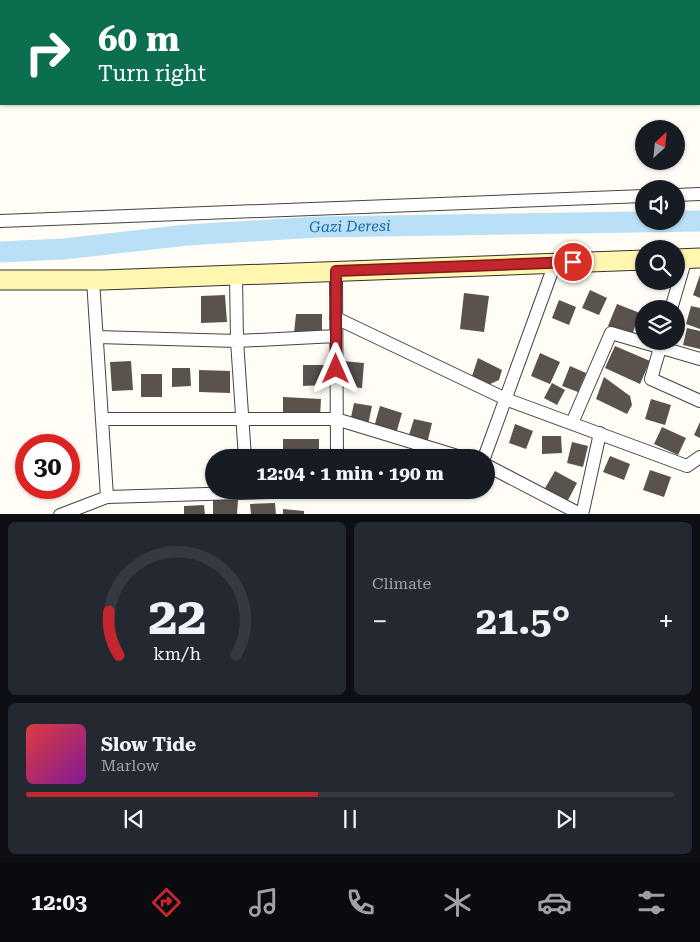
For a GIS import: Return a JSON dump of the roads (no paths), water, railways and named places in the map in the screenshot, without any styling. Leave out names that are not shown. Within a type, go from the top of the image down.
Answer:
[{"type":"main road","points":[[0,280],[93,280],[635,260]]},
{"type":"street","points":[[685,194],[700,194]]},
{"type":"street","points":[[0,221],[635,196]]},
{"type":"street","points":[[674,300],[688,258]]},
{"type":"street","points":[[487,449],[555,263]]},
{"type":"street","points":[[336,271],[337,449]]},
{"type":"street","points":[[236,275],[237,341],[244,449]]},
{"type":"street","points":[[93,280],[107,497]]},
{"type":"street","points":[[336,318],[506,399],[687,466],[700,457]]},
{"type":"street","points":[[572,424],[610,333],[635,338]]},
{"type":"street","points":[[97,337],[237,341],[336,336]]},
{"type":"street","points":[[659,350],[650,379],[700,401]]},
{"type":"street","points":[[677,350],[700,359]]},
{"type":"street","points":[[102,420],[336,419],[434,449]]},
{"type":"street","points":[[495,470],[582,514],[600,434]]},
{"type":"street","points":[[60,514],[107,497],[205,494]]},
{"type":"waterway","name":"Gazi Deresi","points":[[0,252],[64,249],[187,235],[318,227],[700,221]]}]
